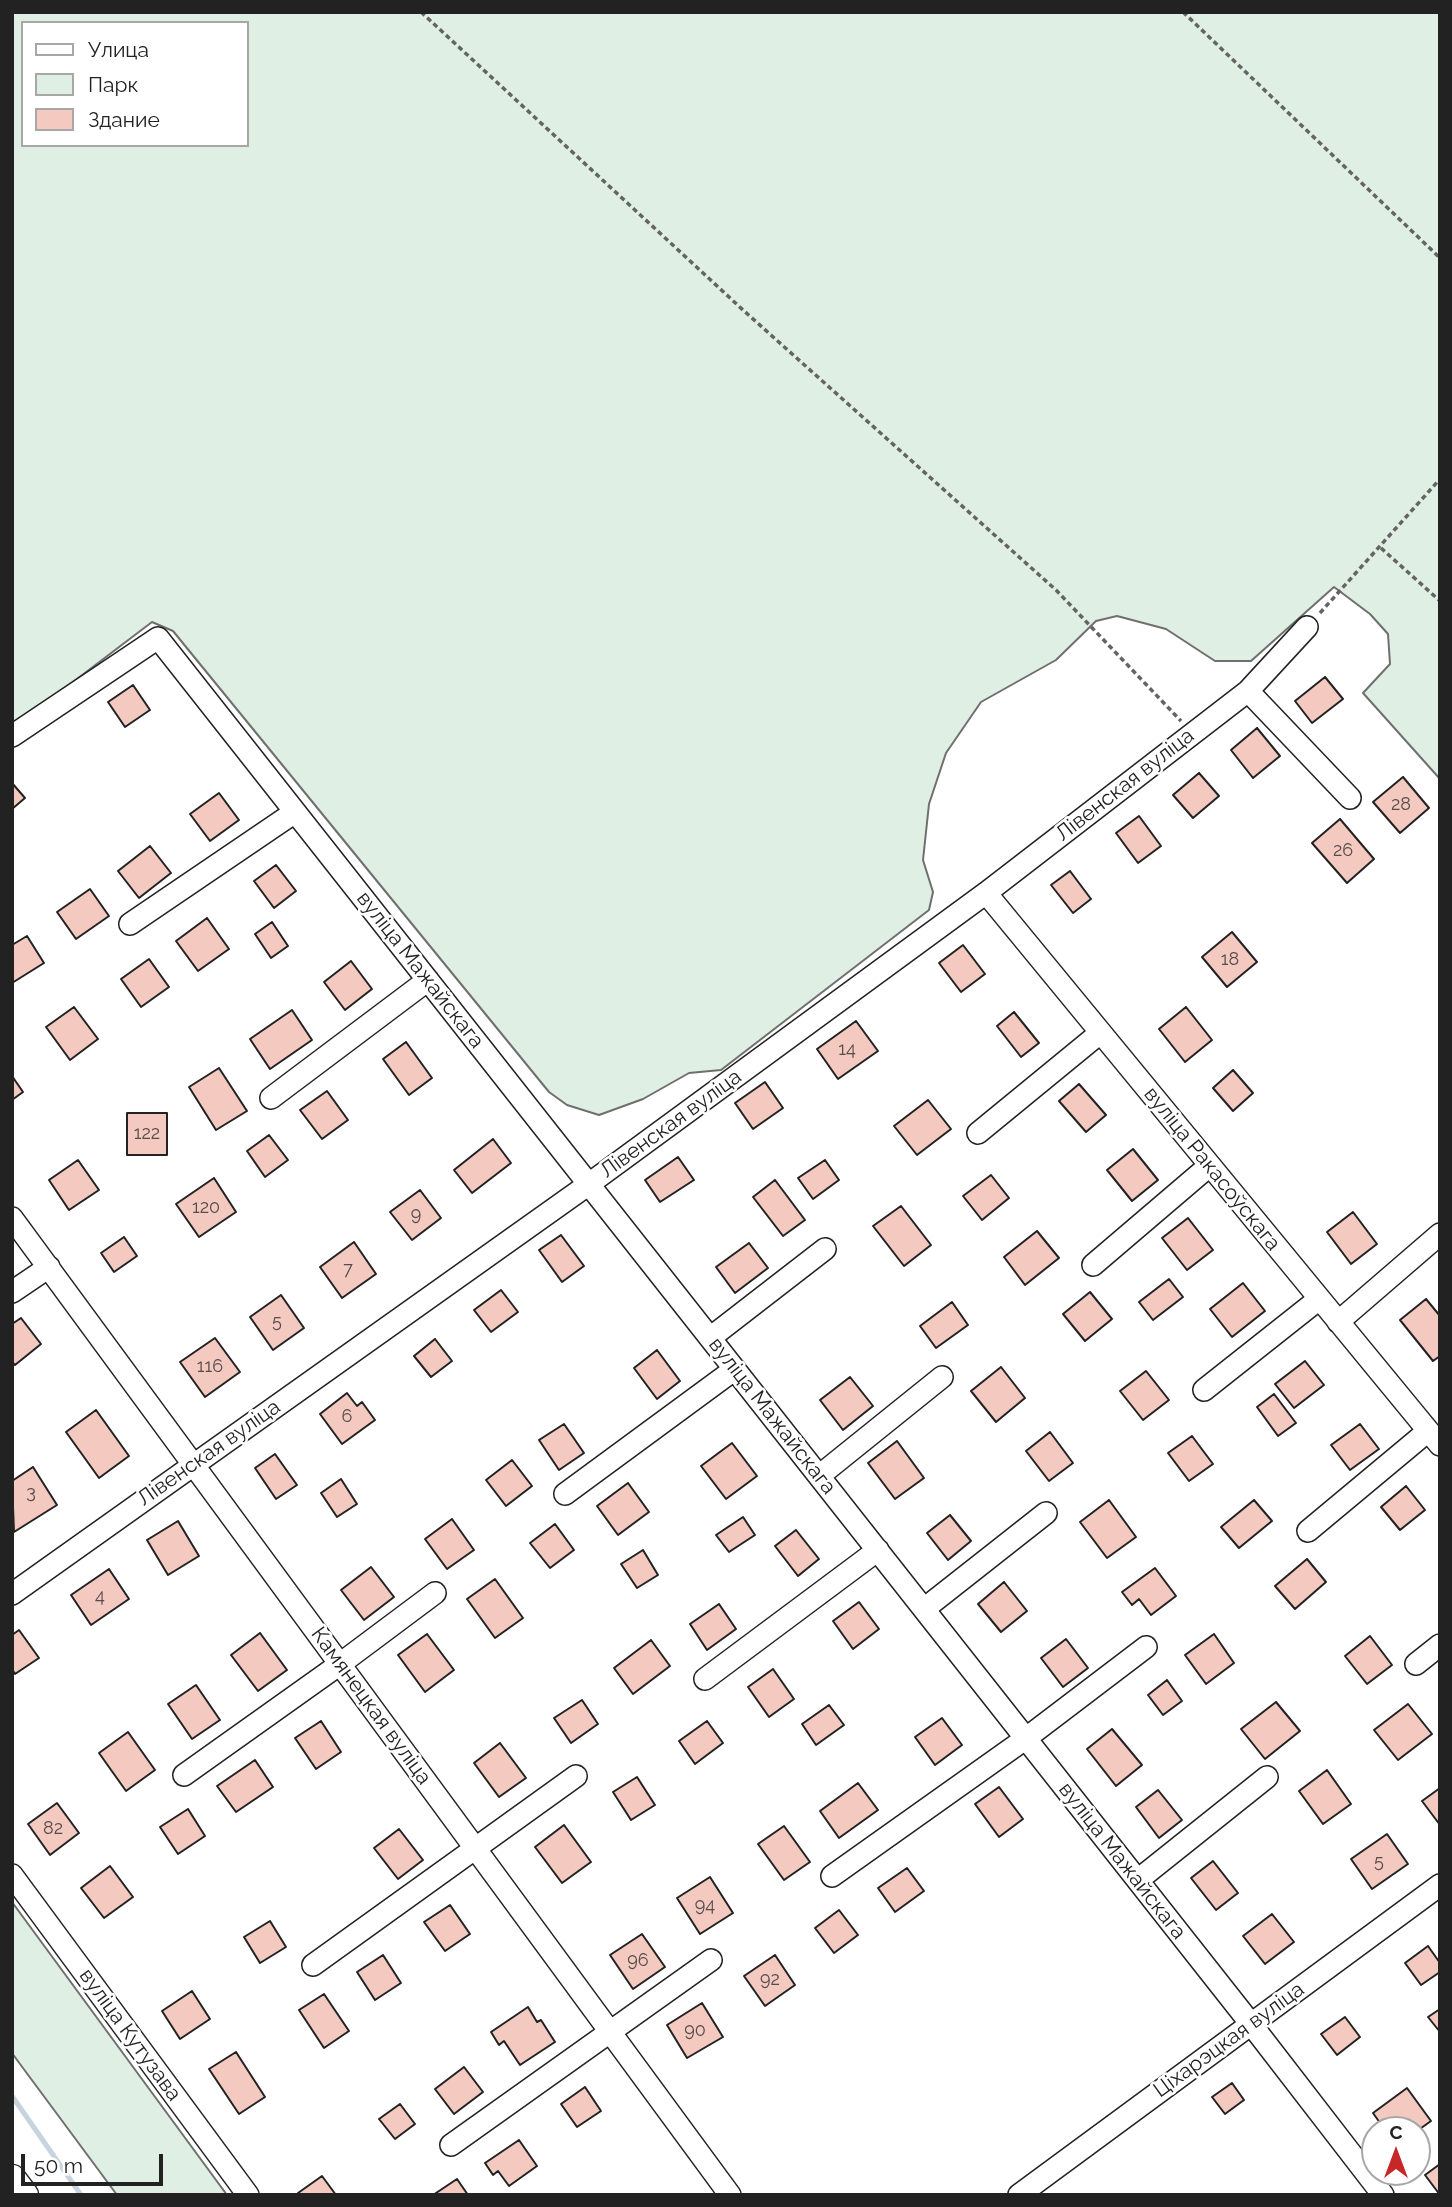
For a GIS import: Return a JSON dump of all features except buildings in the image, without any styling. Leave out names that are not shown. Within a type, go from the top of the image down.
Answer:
[{"type":"main road","points":[[12,2178],[25,2195]]},
{"type":"street","name":"Лівенская вуліца","points":[[12,1594],[589,1184],[986,893],[1248,691],[1307,627]]},
{"type":"street","name":"вуліца Мажайскага","points":[[12,736],[158,638],[1138,1880],[1383,2195]]},
{"type":"street","points":[[1248,691],[1350,797]]},
{"type":"street","points":[[130,924],[295,812]]},
{"type":"street","name":"вуліца Ракасоўскага","points":[[986,893],[1434,1438]]},
{"type":"street","points":[[271,1098],[428,980]]},
{"type":"street","points":[[978,1133],[1100,1033]]},
{"type":"street","points":[[1093,1265],[1209,1166]]},
{"type":"street","name":"Камянецкая вуліца","points":[[12,1217],[730,2195]]},
{"type":"street","points":[[1338,1322],[1440,1234]]},
{"type":"street","points":[[710,1338],[825,1249]]},
{"type":"street","points":[[12,1292],[49,1267]]},
{"type":"street","points":[[1203,1390],[1319,1299]]},
{"type":"street","points":[[565,1494],[735,1369]]},
{"type":"street","points":[[819,1476],[942,1377]]},
{"type":"street","points":[[1308,1531],[1434,1438]]},
{"type":"street","points":[[924,1609],[1046,1513]]},
{"type":"street","points":[[705,1679],[878,1550]]},
{"type":"street","points":[[184,1775],[435,1593]]},
{"type":"street","points":[[1416,1664],[1440,1645]]},
{"type":"street","points":[[832,1876],[1025,1739],[1146,1647]]},
{"type":"street","points":[[313,1965],[576,1776]]},
{"type":"street","points":[[1138,1880],[1267,1777]]},
{"type":"street","name":"вуліца Кутузава","points":[[12,1875],[248,2195]]},
{"type":"street","name":"Ціхарэцкая вуліца","points":[[1019,2195],[1440,1885]]},
{"type":"street","points":[[451,2145],[711,1960]]},
{"type":"path","points":[[421,12],[743,310],[1056,590],[1192,732]]},
{"type":"path","points":[[1183,12],[1440,258]]},
{"type":"path","points":[[1307,627],[1381,548],[1440,479]]},
{"type":"path","points":[[1381,548],[1440,601]]},
{"type":"green space","points":[[12,12],[1440,12],[1440,779],[1363,693],[1390,664],[1388,634],[1370,614],[1334,587],[1251,661],[1215,661],[1166,629],[1117,616],[1096,621],[1056,660],[981,702],[946,753],[929,804],[923,860],[933,892],[929,910],[721,1070],[689,1073],[643,1099],[599,1115],[567,1105],[549,1092],[173,631],[152,622],[12,725]]},
{"type":"green space","points":[[12,1902],[227,2195],[117,2195],[20,2064],[12,2053]]},
{"type":"waterway","points":[[12,2096],[81,2195]]}]
